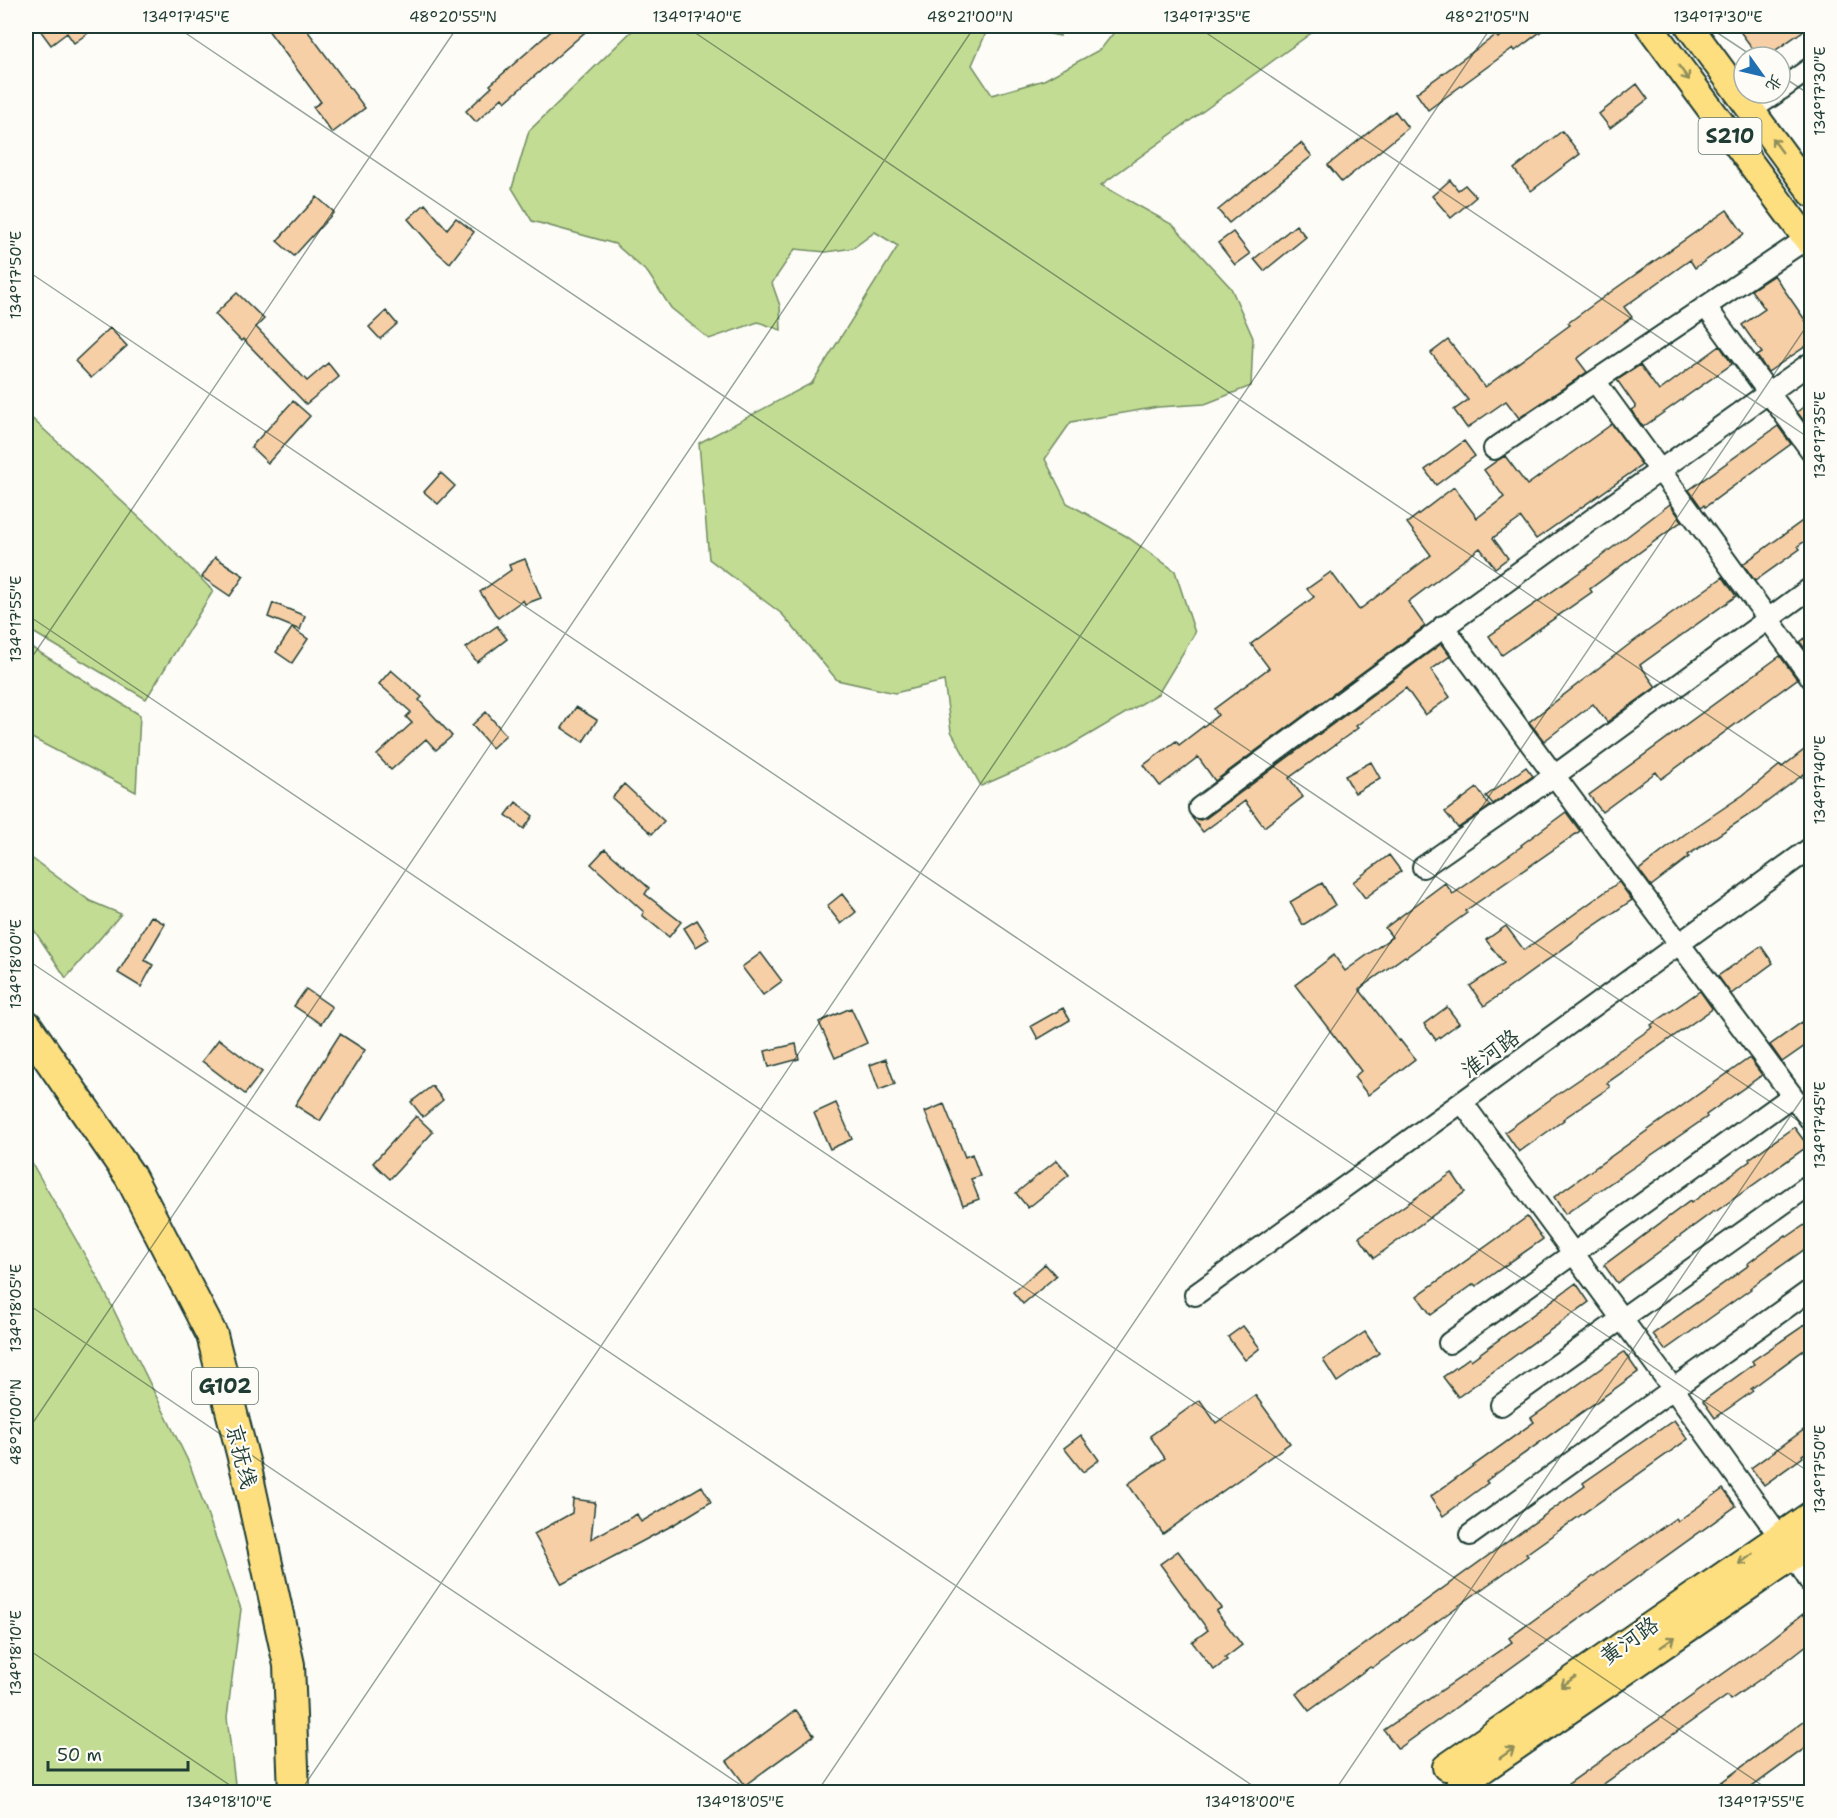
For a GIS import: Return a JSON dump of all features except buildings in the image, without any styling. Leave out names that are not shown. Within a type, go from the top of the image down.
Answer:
[{"type":"highway","name":"京抚线","points":[[26,1025],[130,1176],[212,1335],[247,1473],[289,1665],[294,1792]]},
{"type":"main road","name":"S210","points":[[1649,26],[1809,242]]},
{"type":"main road","name":"S210","points":[[1689,26],[1812,193]]},
{"type":"main road","name":"黄河路","points":[[1452,1777],[1795,1545],[1812,1514]]},
{"type":"street","points":[[1792,81],[1812,67]]},
{"type":"street","points":[[1751,110],[1758,105]]},
{"type":"street","points":[[1494,449],[1706,307],[1809,242]]},
{"type":"street","points":[[1706,307],[1812,452]]},
{"type":"street","points":[[1199,808],[1660,469],[1812,362]]},
{"type":"street","points":[[1595,381],[1812,679]]},
{"type":"street","points":[[1423,867],[1554,776],[1812,587]]},
{"type":"street","points":[[1443,627],[1812,1122]]},
{"type":"street","name":"淮河路","points":[[1195,1295],[1812,847]]},
{"type":"street","points":[[1449,1343],[1792,1096]]},
{"type":"street","points":[[1462,1102],[1672,1387],[1795,1545],[1812,1585]]},
{"type":"street","points":[[1501,1405],[1812,1183]]},
{"type":"street","points":[[1470,1535],[1672,1387],[1812,1289]]},
{"type":"green space","points":[[637,26],[989,26],[972,65],[992,95],[1044,80],[1101,49],[1119,26],[1321,26],[1101,185],[1173,225],[1231,288],[1253,338],[1251,386],[1205,404],[1158,407],[1071,422],[1045,459],[1067,503],[1126,536],[1175,571],[1195,633],[1158,694],[1063,750],[981,786],[951,731],[944,681],[895,693],[837,680],[782,614],[709,559],[699,443],[812,383],[898,246],[875,232],[853,248],[826,252],[795,249],[772,283],[780,306],[781,330],[758,322],[709,339],[671,308],[648,273],[615,244],[532,221],[512,188],[529,131]]},
{"type":"green space","points":[[1013,26],[1060,26],[1060,36]]},
{"type":"green space","points":[[26,413],[154,531],[213,591],[146,699],[26,628]]},
{"type":"green space","points":[[26,644],[140,715],[136,792],[26,735]]},
{"type":"green space","points":[[26,854],[90,901],[121,914],[66,978],[26,918]]},
{"type":"green space","points":[[26,1153],[98,1278],[190,1465],[241,1609],[227,1717],[236,1792],[26,1792]]}]
